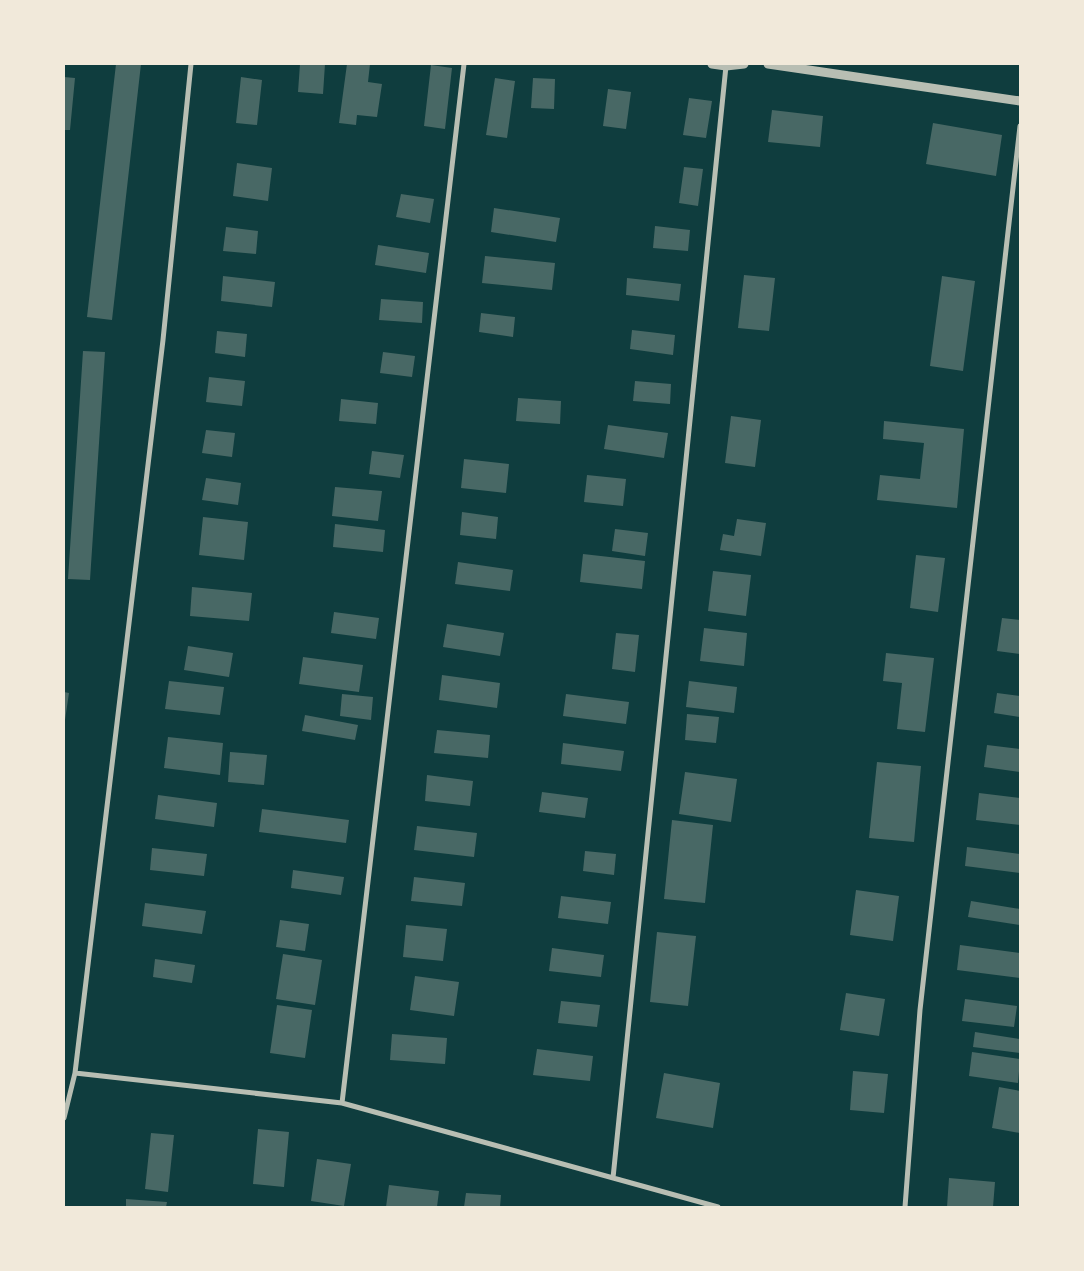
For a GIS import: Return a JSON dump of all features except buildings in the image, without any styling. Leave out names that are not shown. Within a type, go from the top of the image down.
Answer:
[{"type":"street","points":[[64,1118],[75,1073],[163,340],[191,64]]},
{"type":"street","points":[[342,1103],[464,64]]},
{"type":"street","points":[[712,64],[726,66],[744,64]]},
{"type":"street","points":[[768,64],[1020,101]]},
{"type":"street","points":[[612,1178],[726,66]]},
{"type":"street","points":[[905,1207],[920,1010],[1020,126]]},
{"type":"street","points":[[75,1073],[342,1103],[718,1207]]}]
